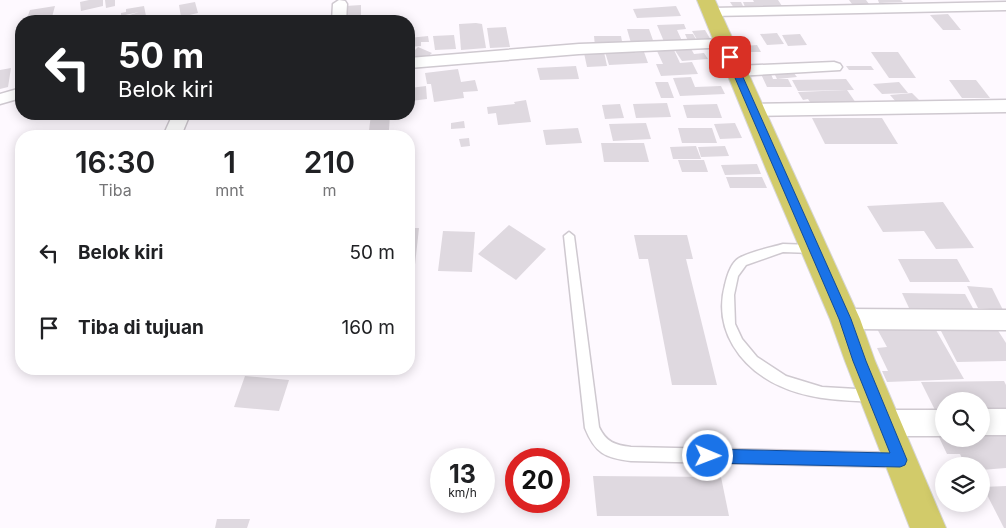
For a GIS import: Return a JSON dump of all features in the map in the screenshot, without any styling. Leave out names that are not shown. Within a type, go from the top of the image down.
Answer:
[{"type":"highway","points":[[708,6],[845,319],[860,361],[928,528]]},
{"type":"street","points":[[339,15],[340,4]]},
{"type":"street","points":[[708,6],[1006,6]]},
{"type":"street","points":[[415,63],[579,49],[725,44]]},
{"type":"street","points":[[736,71],[834,67]]},
{"type":"street","points":[[0,99],[15,95]]},
{"type":"street","points":[[752,110],[1006,106]]},
{"type":"street","points":[[845,319],[1006,320]]},
{"type":"street","points":[[885,423],[935,422]]},
{"type":"street","points":[[990,422],[1006,422]]},
{"type":"lane","points":[[569,236],[592,428],[597,441],[610,452],[900,460]]},
{"type":"lane","points":[[813,249],[782,248],[742,262],[732,275],[728,295],[729,324],[737,343],[753,361],[783,381],[822,393],[875,396]]},
{"type":"building","points":[[103,0],[103,6],[81,11],[80,2]]},
{"type":"building","points":[[105,0],[115,0],[115,6],[106,8]]},
{"type":"building","points":[[753,0],[778,0],[782,6],[745,7],[743,2],[754,2]]},
{"type":"building","points":[[849,0],[866,0],[869,4],[852,4]]},
{"type":"building","points":[[878,0],[901,0],[903,2],[879,3]]},
{"type":"building","points":[[195,2],[198,13],[181,15],[179,5]]},
{"type":"building","points":[[730,2],[741,2],[744,8],[734,8]]},
{"type":"building","points":[[361,5],[361,15],[345,15],[345,6]]},
{"type":"building","points":[[55,6],[53,15],[28,15],[30,10]]},
{"type":"building","points":[[144,6],[146,15],[129,15],[139,12],[121,15],[121,13],[126,12],[126,9]]},
{"type":"building","points":[[676,6],[681,16],[637,18],[633,9]]},
{"type":"building","points":[[948,14],[961,30],[943,30],[930,15]]},
{"type":"building","points":[[459,24],[482,24],[486,48],[461,50]]},
{"type":"building","points":[[684,24],[686,29],[677,30],[683,43],[665,44],[657,25]]},
{"type":"building","points":[[506,27],[510,47],[490,48],[487,28]]},
{"type":"building","points":[[627,29],[649,29],[654,43],[631,43]]},
{"type":"building","points":[[705,30],[712,42],[699,43],[692,31]]},
{"type":"building","points":[[777,33],[784,44],[767,45],[760,34]]},
{"type":"building","points":[[685,34],[693,34],[698,43],[689,43]]},
{"type":"building","points":[[800,34],[807,45],[788,46],[782,35]]},
{"type":"building","points":[[454,35],[456,49],[435,50],[433,36]]},
{"type":"building","points":[[428,36],[429,42],[421,42],[421,46],[415,46],[415,37]]},
{"type":"building","points":[[594,36],[621,36],[623,47],[595,46]]},
{"type":"building","points":[[757,45],[761,52],[747,52],[743,46]]},
{"type":"building","points":[[418,47],[432,53],[422,62],[415,59],[415,50]]},
{"type":"building","points":[[690,47],[694,54],[704,53],[708,59],[682,61],[674,49]]},
{"type":"building","points":[[674,50],[680,63],[692,62],[698,74],[661,76],[656,64],[663,64],[657,51]]},
{"type":"building","points":[[634,51],[635,53],[644,52],[648,63],[609,65],[605,52]]},
{"type":"building","points":[[604,52],[607,66],[587,67],[584,53]]},
{"type":"building","points":[[871,52],[898,52],[916,78],[889,78]]},
{"type":"building","points":[[576,66],[579,79],[540,80],[537,68]]},
{"type":"building","points":[[846,66],[871,66],[874,70],[849,70]]},
{"type":"building","points":[[11,68],[8,87],[0,89],[0,70]]},
{"type":"building","points":[[458,69],[461,82],[475,80],[478,91],[463,92],[464,98],[434,102],[431,84],[427,84],[425,73]]},
{"type":"building","points":[[793,72],[797,77],[777,79],[774,73]]},
{"type":"building","points":[[761,74],[771,74],[773,79],[788,79],[792,87],[767,87]]},
{"type":"building","points":[[691,77],[695,87],[721,86],[725,94],[680,96],[673,78]]},
{"type":"building","points":[[846,79],[854,90],[798,91],[792,80]]},
{"type":"building","points":[[949,80],[976,80],[990,98],[962,98]]},
{"type":"building","points":[[655,82],[668,82],[674,98],[661,98]]},
{"type":"building","points":[[899,82],[908,93],[882,94],[873,84]]},
{"type":"building","points":[[426,86],[427,99],[415,100],[415,87]]},
{"type":"building","points":[[847,90],[856,103],[812,105],[808,99],[803,100],[798,92]]},
{"type":"building","points":[[912,93],[919,100],[897,103],[890,95]]},
{"type":"building","points":[[526,100],[531,122],[498,125],[496,113],[488,114],[487,107],[515,104],[514,102]]},
{"type":"building","points":[[667,103],[671,117],[636,118],[633,104]]},
{"type":"building","points":[[620,104],[624,118],[605,119],[602,105]]},
{"type":"building","points":[[717,104],[722,118],[687,118],[683,105]]},
{"type":"building","points":[[812,118],[882,118],[898,144],[825,144]]},
{"type":"building","points":[[370,120],[390,120],[389,130],[369,130]]},
{"type":"building","points":[[464,121],[465,128],[451,129],[451,123]]},
{"type":"building","points":[[646,123],[651,139],[613,141],[609,124]]},
{"type":"building","points":[[735,123],[742,138],[720,139],[714,124]]},
{"type":"building","points":[[578,128],[582,143],[546,145],[543,130]]},
{"type":"building","points":[[678,128],[712,128],[717,143],[682,143]]},
{"type":"building","points":[[469,138],[470,146],[461,147],[459,139]]},
{"type":"building","points":[[601,143],[644,143],[649,162],[604,162]]},
{"type":"building","points":[[696,146],[701,159],[673,159],[670,147]]},
{"type":"building","points":[[725,146],[729,156],[701,157],[698,147]]},
{"type":"building","points":[[678,160],[704,160],[708,172],[682,172]]},
{"type":"building","points":[[757,164],[761,174],[725,175],[721,165]]},
{"type":"building","points":[[726,177],[762,177],[767,188],[730,188]]},
{"type":"building","points":[[943,202],[974,248],[936,249],[924,231],[883,232],[867,206]]},
{"type":"building","points":[[509,225],[546,249],[516,280],[478,254]]},
{"type":"building","points":[[415,228],[419,228],[415,265]]},
{"type":"building","points":[[443,231],[475,232],[472,272],[438,271]]},
{"type":"building","points":[[634,235],[687,235],[693,259],[686,259],[717,385],[672,385],[648,259],[639,259]]},
{"type":"building","points":[[898,259],[957,259],[970,282],[910,282]]},
{"type":"building","points":[[967,286],[992,288],[1003,310],[978,308]]},
{"type":"building","points":[[902,293],[965,294],[975,312],[910,310]]},
{"type":"building","points":[[933,325],[964,379],[887,382],[882,371],[888,371],[877,348],[887,347],[876,327]]},
{"type":"building","points":[[940,329],[997,329],[1006,343],[1006,361],[957,362]]},
{"type":"building","points":[[245,376],[289,380],[279,411],[234,407]]},
{"type":"building","points":[[1004,381],[1006,385],[1006,417],[990,417],[990,392],[935,392],[935,410],[921,382]]},
{"type":"building","points":[[1006,430],[1006,468],[990,469],[990,457],[962,457],[960,454],[947,454],[944,447],[990,447],[990,431]]},
{"type":"building","points":[[593,476],[721,477],[729,516],[597,516]]},
{"type":"building","points":[[1006,486],[1006,528],[1004,528],[990,501],[990,487]]},
{"type":"building","points":[[217,519],[250,519],[247,528],[215,528]]},
{"type":"route","points":[[708,456],[900,460],[845,319],[730,57]]}]
